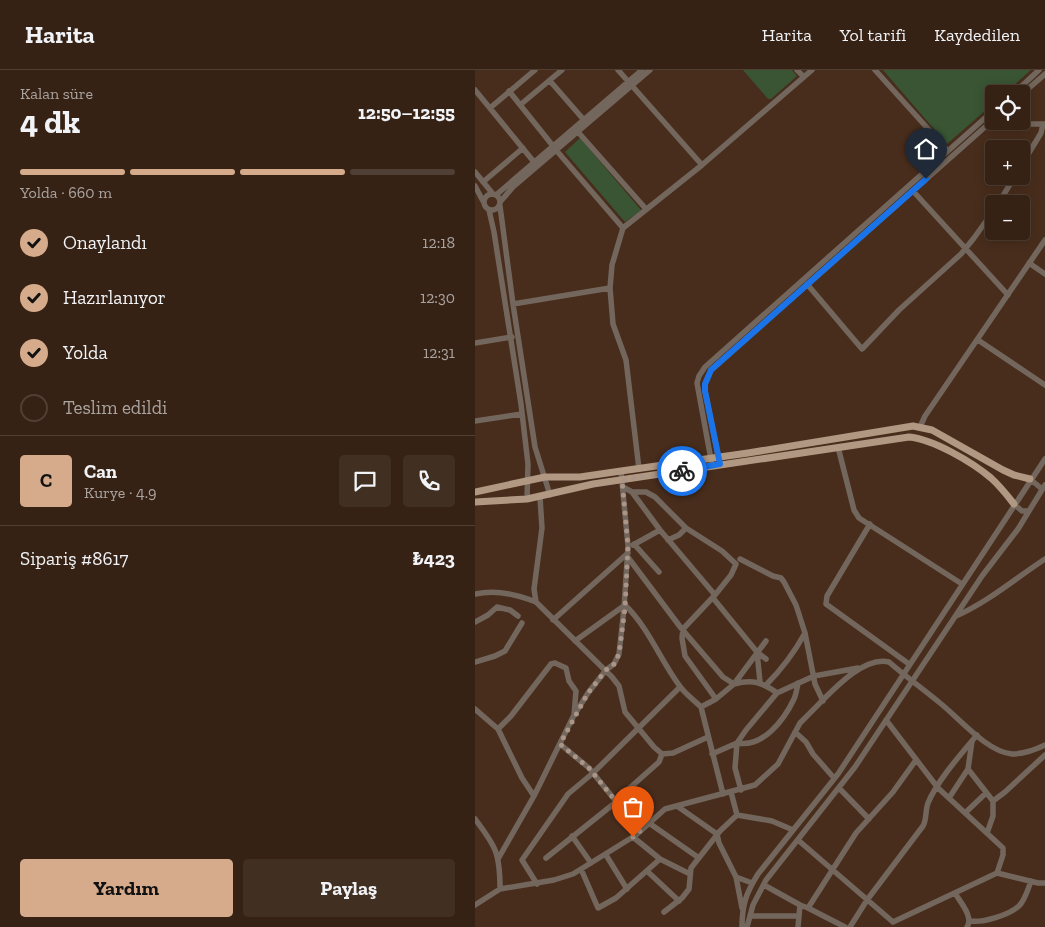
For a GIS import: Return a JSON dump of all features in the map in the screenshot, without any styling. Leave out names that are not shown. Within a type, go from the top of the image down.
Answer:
[{"type":"main road","points":[[475,502],[527,499],[593,484],[623,483],[716,462],[906,427],[920,427],[932,430],[1014,476],[1030,479]]},
{"type":"main road","points":[[475,492],[545,477],[580,477],[639,468],[716,462],[909,437],[925,439],[983,472],[996,483],[1014,504]]},
{"type":"street","points":[[490,108],[535,70]]},
{"type":"street","points":[[520,105],[562,70]]},
{"type":"street","points":[[618,70],[702,165]]},
{"type":"street","points":[[483,201],[486,196],[494,194],[534,162],[578,132],[642,70]]},
{"type":"street","points":[[489,210],[496,209],[513,187],[584,120],[630,83],[650,70]]},
{"type":"street","points":[[797,70],[803,77]]},
{"type":"street","points":[[639,468],[627,360],[615,333],[610,288],[612,265],[623,228],[702,165],[812,70]]},
{"type":"street","points":[[875,70],[948,151]]},
{"type":"street","points":[[1023,85],[1039,70]]},
{"type":"street","points":[[1030,87],[1045,74]]},
{"type":"street","points":[[551,81],[584,120]]},
{"type":"street","points":[[475,90],[534,162]]},
{"type":"street","points":[[509,91],[623,228]]},
{"type":"street","points":[[716,462],[697,383],[705,367],[985,118]]},
{"type":"street","points":[[1030,124],[1044,124],[1030,151]]},
{"type":"street","points":[[716,462],[705,391],[705,384],[711,370],[985,127]]},
{"type":"street","points":[[578,132],[646,210]]},
{"type":"street","points":[[483,182],[523,148]]},
{"type":"street","points":[[475,172],[500,204],[535,447],[550,495]]},
{"type":"street","points":[[475,186],[484,206],[489,210],[511,337],[528,464],[527,499]]},
{"type":"street","points":[[913,191],[1008,295]]},
{"type":"street","points":[[807,284],[863,349],[899,310],[966,248],[985,222]]},
{"type":"street","points":[[920,427],[925,416],[1045,240]]},
{"type":"street","points":[[1029,263],[1045,274]]},
{"type":"street","points":[[513,304],[610,288]]},
{"type":"street","points":[[475,343],[511,337]]},
{"type":"street","points":[[978,340],[1045,385]]},
{"type":"street","points":[[475,421],[522,414]]},
{"type":"street","points":[[838,447],[854,510],[859,518],[962,584]]},
{"type":"street","points":[[741,927],[748,890],[834,778],[1045,459]]},
{"type":"street","points":[[499,859],[534,796],[573,717],[588,693],[606,670],[614,664],[619,654],[625,604],[628,552],[621,471]]},
{"type":"street","points":[[747,927],[753,905],[764,885],[855,767],[912,680],[1029,511],[1044,487],[1030,479]]},
{"type":"street","points":[[623,483],[757,652],[766,659]]},
{"type":"street","points":[[632,492],[646,492],[655,497],[686,528],[722,551],[736,564],[731,575],[714,597],[683,630],[682,638],[685,656],[698,669],[716,699]]},
{"type":"street","points":[[536,602],[534,589],[543,528],[540,497]]},
{"type":"street","points":[[1014,504],[1022,510],[1029,511]]},
{"type":"street","points":[[870,524],[827,596],[826,604],[909,664]]},
{"type":"street","points":[[668,540],[679,535],[686,528]]},
{"type":"street","points":[[553,620],[635,544],[660,530]]},
{"type":"street","points":[[635,544],[659,572]]},
{"type":"street","points":[[628,552],[683,630],[723,677],[734,684],[743,682],[763,683],[777,693]]},
{"type":"street","points":[[740,559],[773,576],[781,578],[784,582],[796,605],[805,633],[815,684],[823,701]]},
{"type":"street","points":[[956,616],[984,601],[1045,559]]},
{"type":"street","points":[[475,594],[510,593],[536,602],[575,642],[606,670],[619,686],[625,712],[654,747],[663,754],[673,753],[708,737]]},
{"type":"street","points":[[575,642],[625,604]]},
{"type":"street","points":[[625,604],[646,631],[680,687],[701,707],[723,794]]},
{"type":"street","points":[[475,622],[488,615],[497,607],[510,610],[518,616]]},
{"type":"street","points":[[475,662],[505,651],[522,623]]},
{"type":"street","points":[[763,683],[779,672],[794,653],[805,633]]},
{"type":"street","points":[[701,707],[716,699],[734,684],[766,640]]},
{"type":"street","points":[[757,652],[763,683]]},
{"type":"street","points":[[741,790],[735,768],[737,743],[777,693],[814,676],[860,668],[880,660],[889,662],[977,735],[1000,751],[1011,754],[1028,752],[1045,745]]},
{"type":"street","points":[[498,729],[511,716],[551,664],[555,663],[566,668],[569,681],[576,691],[573,717]]},
{"type":"street","points":[[475,905],[500,889],[537,884],[573,874],[633,837],[665,809],[755,785],[778,764],[800,723],[860,668]]},
{"type":"street","points":[[713,754],[737,743],[757,741],[776,728],[795,698],[798,683]]},
{"type":"street","points":[[537,884],[522,860],[567,794],[593,773],[680,687]]},
{"type":"street","points":[[475,709],[498,729],[519,773],[534,796]]},
{"type":"street","points":[[886,720],[938,788],[1003,848],[997,873]]},
{"type":"street","points":[[795,732],[806,742],[813,754],[834,778]]},
{"type":"street","points":[[850,927],[867,900],[923,826],[928,804],[977,735]]},
{"type":"street","points":[[949,798],[968,769],[972,741]]},
{"type":"street","points":[[560,744],[583,762],[640,831]]},
{"type":"street","points":[[546,858],[616,802],[659,762],[663,754]]},
{"type":"street","points":[[993,801],[1045,755]]},
{"type":"street","points":[[808,908],[856,833],[893,792],[916,760]]},
{"type":"street","points":[[968,769],[993,801],[993,816],[987,833]]},
{"type":"street","points":[[839,788],[869,819]]},
{"type":"street","points":[[731,792],[737,815]]},
{"type":"street","points":[[965,813],[986,793]]},
{"type":"street","points":[[677,806],[717,834],[719,843],[736,877],[743,910]]},
{"type":"street","points":[[737,815],[772,821],[793,830]]},
{"type":"street","points":[[664,912],[679,901],[689,889],[691,868],[717,834],[737,815]]},
{"type":"street","points":[[476,821],[492,842],[499,859],[500,889]]},
{"type":"street","points":[[649,823],[699,858]]},
{"type":"street","points":[[573,836],[591,863]]},
{"type":"street","points":[[633,837],[660,860],[690,874]]},
{"type":"street","points":[[798,840],[893,925],[900,927]]},
{"type":"street","points":[[606,855],[627,889]]},
{"type":"street","points":[[581,869],[599,908],[616,898],[660,860]]},
{"type":"street","points":[[647,871],[679,901]]},
{"type":"street","points":[[893,925],[997,873],[1045,883]]},
{"type":"street","points":[[736,877],[753,883]]},
{"type":"street","points":[[955,893],[968,915],[969,924],[986,920],[1015,908],[1022,902],[1031,881]]},
{"type":"street","points":[[764,885],[845,927]]},
{"type":"street","points":[[798,927],[800,905]]},
{"type":"street","points":[[750,916],[799,916]]},
{"type":"green space","points":[[743,70],[792,70],[797,76],[771,99],[768,99]]},
{"type":"green space","points":[[883,70],[1031,70],[1014,85],[985,85],[985,111],[947,144]]},
{"type":"green space","points":[[580,138],[641,210],[625,222],[565,152]]},
{"type":"way so far","points":[[633,837],[640,831],[589,768],[560,744],[573,717],[588,693],[606,670],[614,664],[619,654],[625,608],[628,546],[622,480],[682,471]]},
{"type":"route","points":[[682,471],[720,464],[705,391],[705,384],[711,370],[926,179]]}]
